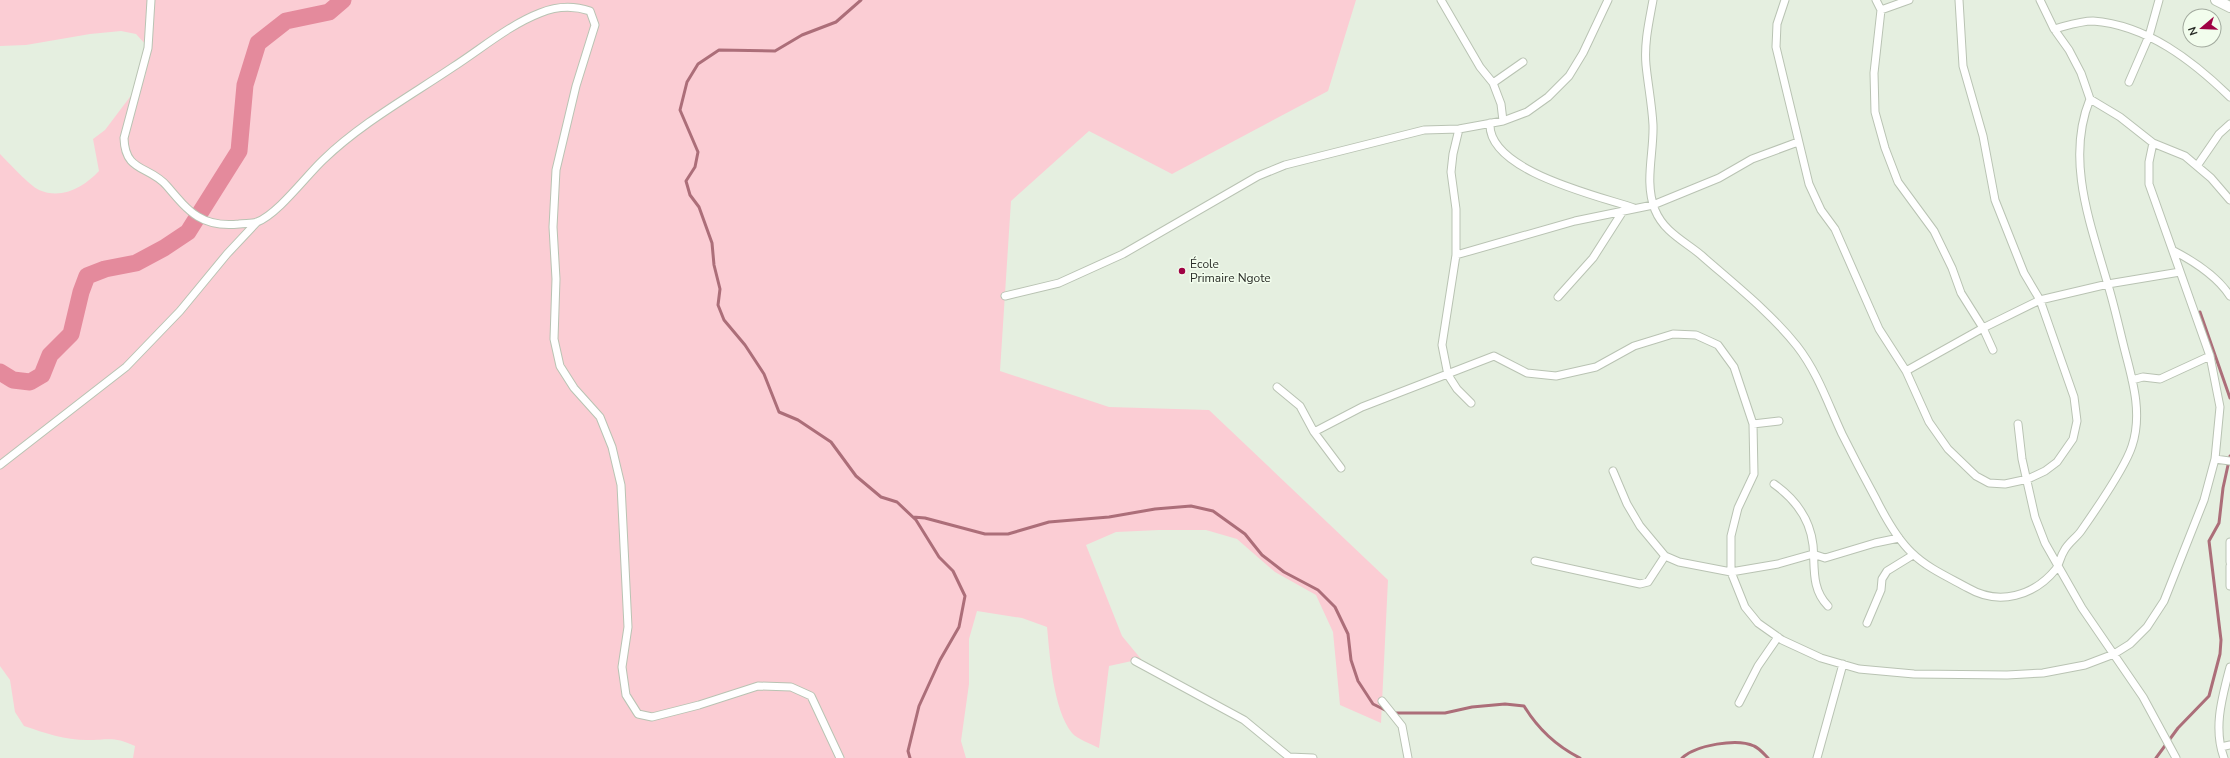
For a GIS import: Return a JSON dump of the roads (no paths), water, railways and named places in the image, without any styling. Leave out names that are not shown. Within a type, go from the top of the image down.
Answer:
[{"type":"street","points":[[150,0],[148,48],[124,138],[124,152],[132,163],[164,183],[190,213],[205,222],[228,225],[257,222]]},
{"type":"street","points":[[1440,0],[1480,68],[1493,83],[1501,104],[1504,121]]},
{"type":"street","points":[[1004,296],[1059,283],[1124,254],[1258,176],[1285,165],[1424,130],[1459,129],[1504,121],[1527,112],[1548,97],[1569,76],[1583,53],[1608,0]]},
{"type":"street","points":[[1653,0],[1646,35],[1646,64],[1653,128],[1649,177],[1653,205],[1660,221],[1672,234],[1689,245],[1766,313],[1795,343],[1811,365],[1842,433],[1882,510],[1899,538],[1913,555],[1980,595],[2003,599],[2024,594],[2044,581],[2058,566],[2063,551],[2081,531],[2132,448],[2138,418],[2132,380],[2108,284],[2093,236],[2080,177],[2080,132],[2083,117],[2090,99]]},
{"type":"street","points":[[1785,0],[1777,24],[1776,47],[1809,184],[1821,210],[1835,229],[1879,329],[1906,371],[1929,422],[1948,450],[1976,476],[1989,483],[2005,484],[2028,480],[2045,471],[2057,462],[2073,439],[2077,421],[2074,397],[2040,300],[2024,273],[1995,200],[1983,136],[1963,66],[1959,0]]},
{"type":"street","points":[[1876,0],[1881,10],[1874,73],[1875,112],[1885,148],[1898,182],[1934,231],[1952,268],[1961,293],[1983,328],[1992,350]]},
{"type":"street","points":[[1881,10],[1909,0]]},
{"type":"street","points":[[2040,0],[2054,28],[2069,50],[2081,73],[2090,99],[2120,117],[2152,143],[2185,156],[2211,178],[2230,200]]},
{"type":"street","points":[[2129,82],[2149,36],[2158,0]]},
{"type":"street","points":[[2216,0],[2230,7]]},
{"type":"street","points":[[0,465],[126,367],[180,311],[227,254],[257,222],[273,211],[324,159],[381,115],[509,30],[540,13],[559,7],[576,6],[590,11],[595,25],[576,86],[556,170],[553,227],[556,279],[554,339],[560,366],[574,388],[600,417],[612,447],[621,485],[628,626],[622,667],[626,695],[638,714],[652,717],[699,705],[758,686],[791,687],[811,696],[840,758]]},
{"type":"street","points":[[2054,28],[2092,21],[2119,26],[2149,36],[2205,72],[2230,97]]},
{"type":"street","points":[[1493,83],[1523,62]]},
{"type":"street","points":[[1490,123],[1491,136],[1497,145],[1509,158],[1529,171],[1556,182],[1636,208]]},
{"type":"street","points":[[2198,166],[2219,134],[2230,124]]},
{"type":"street","points":[[1459,129],[1453,154],[1451,172],[1456,209],[1456,255],[1442,345],[1448,375],[1457,389],[1471,403]]},
{"type":"street","points":[[1456,255],[1575,220],[1653,205],[1719,178],[1752,159],[1798,142]]},
{"type":"street","points":[[1314,432],[1362,407],[1494,356],[1527,373],[1556,376],[1596,367],[1634,346],[1672,334],[1696,335],[1718,344],[1734,367],[1753,424],[1754,474],[1738,508],[1731,536],[1731,572],[1745,607],[1758,623],[1778,637],[1821,658],[1859,669],[1914,674],[2007,676],[2043,673],[2084,664],[2114,654],[2130,644],[2147,627],[2164,601],[2204,500],[2215,459],[2220,407],[2210,356],[2149,184],[2149,162],[2152,143]]},
{"type":"street","points":[[1558,297],[1593,258],[1623,211]]},
{"type":"street","points":[[2174,252],[2192,260],[2226,289],[2230,296]]},
{"type":"street","points":[[1906,371],[1983,328],[2040,300],[2108,284],[2180,272]]},
{"type":"street","points":[[2132,380],[2143,377],[2154,380],[2160,379],[2210,356]]},
{"type":"street","points":[[1277,387],[1300,406],[1314,432],[1341,468]]},
{"type":"street","points":[[1753,424],[1779,421]]},
{"type":"street","points":[[2018,424],[2022,459],[2028,480],[2035,517],[2045,543],[2082,608],[2143,697],[2176,758]]},
{"type":"street","points":[[2215,459],[2230,461]]},
{"type":"street","points":[[1613,470],[1627,504],[1640,526],[1665,556],[1679,562],[1731,572],[1778,564],[1813,554],[1825,558],[1875,543],[1899,538]]},
{"type":"street","points":[[1774,484],[1802,511],[1809,527],[1813,554],[1813,572],[1816,586],[1821,598],[1828,606]]},
{"type":"street","points":[[2230,542],[2230,562]]},
{"type":"street","points":[[1867,623],[1881,590],[1882,580],[1887,571],[1913,555]]},
{"type":"street","points":[[1535,561],[1640,584],[1648,582],[1665,556]]},
{"type":"street","points":[[2230,566],[2230,586]]},
{"type":"street","points":[[1739,703],[1758,666],[1778,637]]},
{"type":"street","points":[[1135,661],[1244,720],[1290,757]]},
{"type":"street","points":[[1817,758],[1843,664]]},
{"type":"street","points":[[2224,758],[2219,738],[2220,709],[2230,668]]},
{"type":"street","points":[[1382,701],[1402,726],[1408,758]]},
{"type":"street","points":[[2221,747],[2230,745]]},
{"type":"street","points":[[1280,758],[1313,758]]},
{"type":"waterway","points":[[0,372],[13,380],[30,382],[42,375],[50,355],[71,334],[81,292],[87,276],[105,269],[136,263],[164,248],[188,232],[239,151],[245,85],[258,43],[286,21],[329,12],[343,0]]},
{"type":"waterway","points":[[861,0],[836,22],[802,35],[775,51],[719,50],[698,64],[687,82],[680,110],[698,152],[695,167],[686,181],[690,195],[699,207],[712,243],[714,265],[720,289],[718,305],[724,320],[745,345],[764,374],[779,412],[798,420],[831,442],[856,476],[881,497],[897,502],[916,520],[939,557],[953,571],[965,596],[959,627],[940,660],[919,706],[908,751],[910,758]]},
{"type":"waterway","points":[[2200,312],[2230,398]]},
{"type":"waterway","points":[[2156,758],[2178,728],[2209,696],[2220,654],[2221,640],[2209,541],[2219,523],[2223,488],[2230,456]]},
{"type":"waterway","points":[[913,517],[925,518],[985,534],[1008,534],[1049,522],[1109,517],[1155,509],[1191,506],[1213,511],[1245,534],[1262,555],[1284,572],[1318,590],[1335,607],[1348,634],[1351,660],[1358,681],[1373,704],[1387,711]]},
{"type":"waterway","points":[[1392,713],[1445,713],[1472,707],[1505,704],[1524,706],[1535,722],[1548,736],[1563,748],[1580,758]]},
{"type":"waterway","points":[[1682,758],[1688,753],[1706,746],[1727,743],[1747,744],[1756,747],[1768,758]]},
{"type":"place","name":"École Primaire Ngote","points":[[1182,271]]}]
